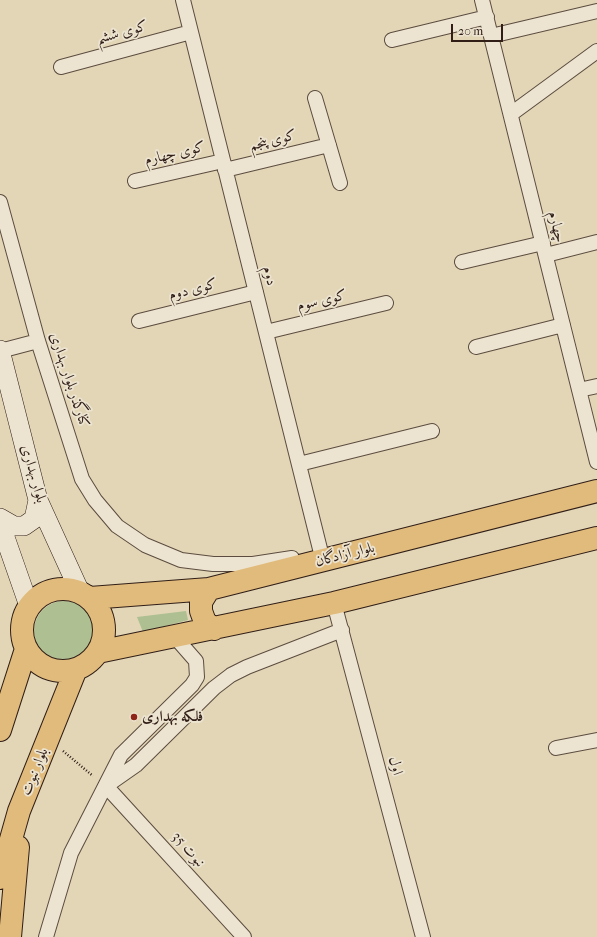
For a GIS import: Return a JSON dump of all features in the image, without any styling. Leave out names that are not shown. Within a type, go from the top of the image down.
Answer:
[{"type":"main road","name":"بلوار بهداری","points":[[0,350],[38,500],[85,595]]},
{"type":"main road","name":"بلوار آزادگان","points":[[85,595],[209,589],[322,557],[597,491]]},
{"type":"main road","points":[[0,518],[14,526],[24,526],[34,519],[38,500]]},
{"type":"main road","points":[[0,523],[29,606]]},
{"type":"main road","points":[[98,652],[334,603],[597,538]]},
{"type":"main road","points":[[58,588],[69,589],[85,595],[98,607],[103,618],[105,630],[103,641],[98,652],[84,666],[76,669],[56,671],[47,668],[35,660],[26,649],[22,639],[21,627],[29,606],[37,597],[47,591],[58,588]]},
{"type":"main road","points":[[209,589],[200,602],[201,611],[205,622],[214,629]]},
{"type":"main road","points":[[0,730],[26,649]]},
{"type":"main road","name":"بلوار نبوت","points":[[0,878],[19,811],[76,669]]},
{"type":"main road","points":[[10,937],[18,866],[19,811]]},
{"type":"street","name":"دوم","points":[[183,0],[322,557]]},
{"type":"street","name":"چهارم","points":[[482,0],[597,462]]},
{"type":"street","points":[[491,36],[597,11]]},
{"type":"street","points":[[392,40],[487,17]]},
{"type":"street","name":"کوی ششم","points":[[61,68],[191,32]]},
{"type":"street","points":[[511,114],[597,51]]},
{"type":"street","points":[[315,98],[340,183]]},
{"type":"street","name":"کوی پنجم","points":[[224,166],[328,145]]},
{"type":"street","name":"کوی چهارم","points":[[135,181],[224,166]]},
{"type":"street","name":"کنارگذر بلوار بهداری","points":[[0,202],[38,341],[82,479],[95,500],[117,526],[145,545],[181,560],[213,564],[253,564],[322,557],[597,480]]},
{"type":"street","points":[[462,262],[597,242]]},
{"type":"street","name":"کوی دوم","points":[[139,321],[256,292]]},
{"type":"street","name":"کوی سوم","points":[[266,332],[386,303]]},
{"type":"street","points":[[476,347],[563,326]]},
{"type":"street","points":[[0,350],[38,341]]},
{"type":"street","points":[[579,390],[597,386]]},
{"type":"street","points":[[299,464],[432,431]]},
{"type":"street","name":"اول","points":[[334,603],[423,937]]},
{"type":"street","points":[[106,786],[136,765],[214,688],[230,675],[342,630]]},
{"type":"street","points":[[46,937],[71,853],[121,755],[192,685],[197,678],[198,669],[196,661],[175,637]]},
{"type":"street","points":[[556,748],[597,740]]},
{"type":"street","name":"نبوت 35","points":[[106,786],[244,937]]},
{"type":"green space","points":[[64,601],[80,606],[85,610],[89,615],[94,631],[89,647],[85,652],[80,656],[64,661],[48,656],[43,652],[39,647],[34,631],[39,615],[43,610],[48,606]]},
{"type":"green space","points":[[186,611],[188,620],[143,632],[137,617]]},
{"type":"place","name":"فلکه بهداری","points":[[134,717]]}]
